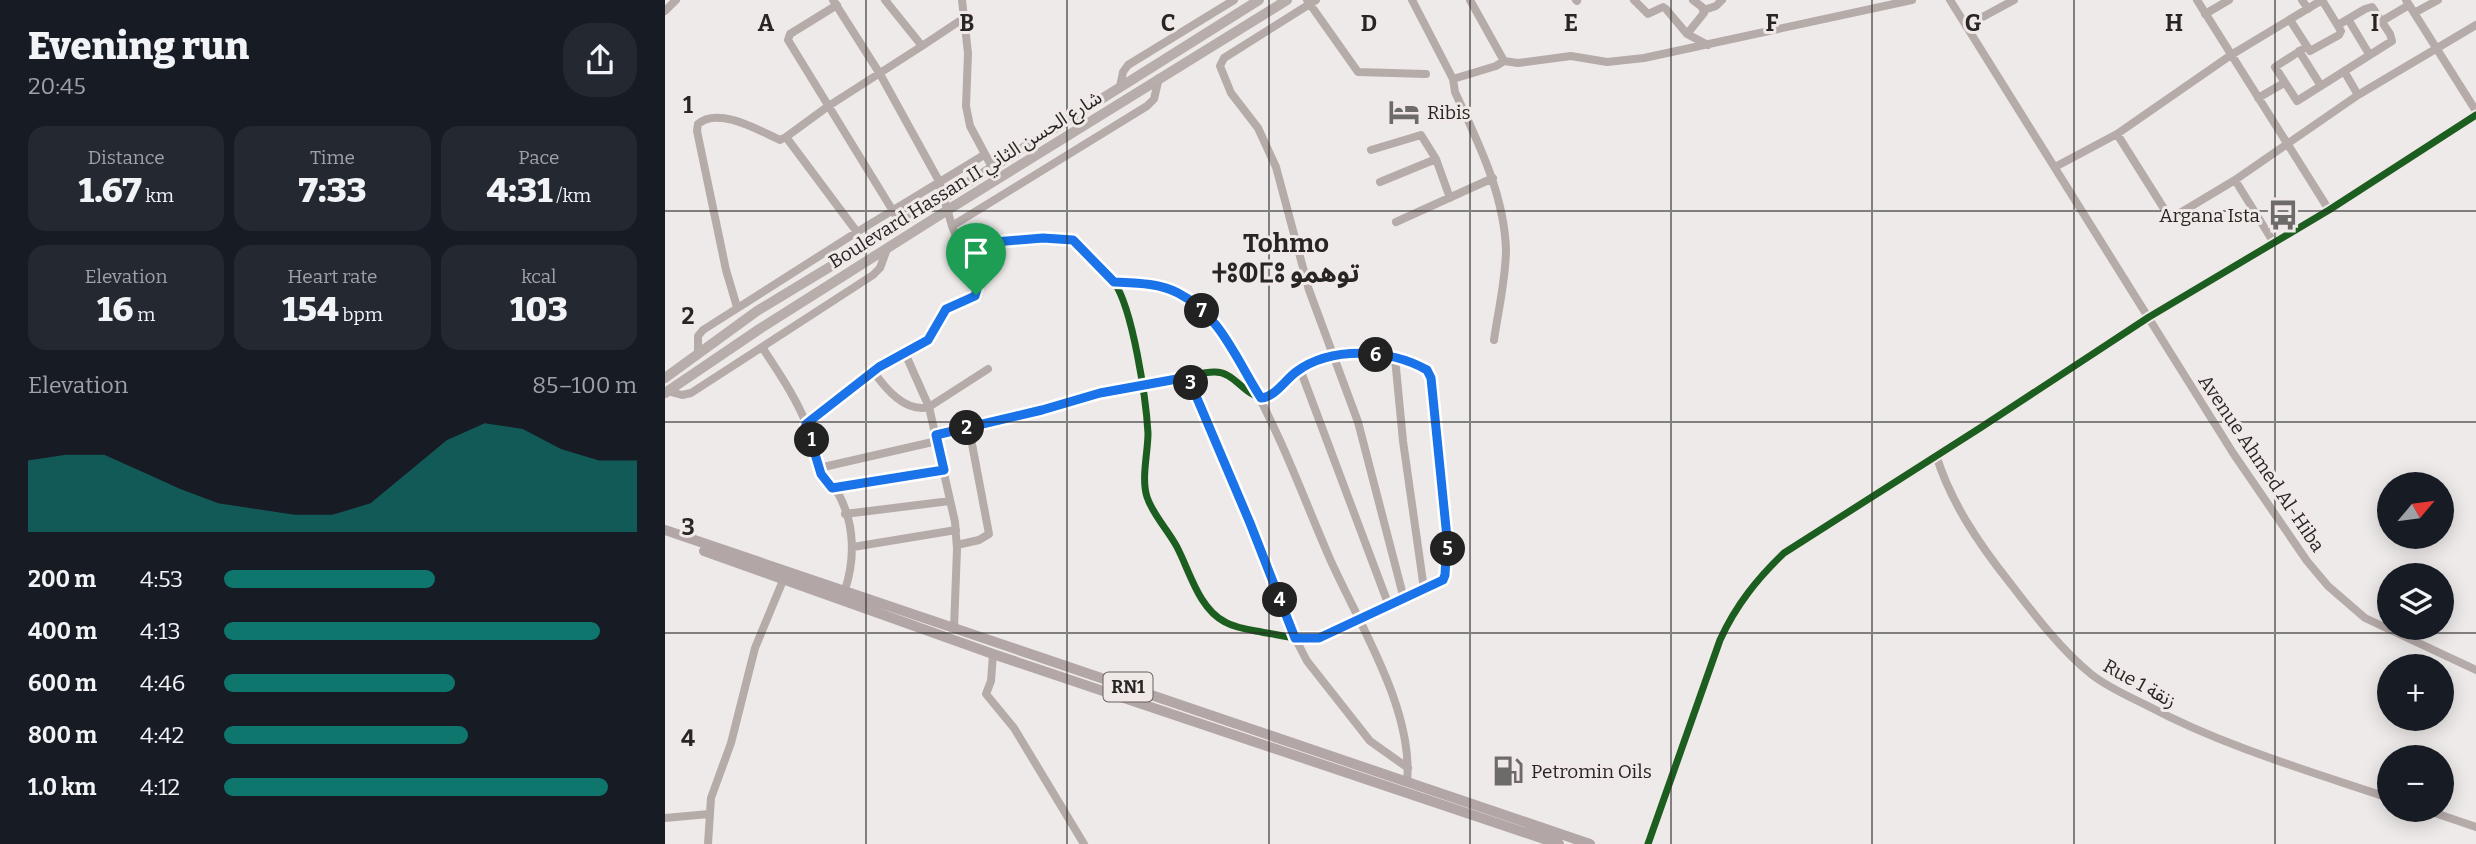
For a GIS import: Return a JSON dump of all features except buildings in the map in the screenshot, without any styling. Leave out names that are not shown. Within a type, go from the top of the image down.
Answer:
[{"type":"highway","name":"RN1","points":[[665,530],[1590,844]]},
{"type":"highway","name":"RN1","points":[[665,537],[993,653],[1559,844]]},
{"type":"main road","name":"Boulevard Hassan II شارع الحسن الثاني","points":[[665,378],[757,311],[942,199],[1259,0]]},
{"type":"main road","name":"Boulevard Hassan II شارع الحسن الثاني","points":[[666,392],[887,248],[1287,0]]},
{"type":"street","points":[[665,11],[676,0]]},
{"type":"street","points":[[885,0],[922,46]]},
{"type":"street","points":[[962,0],[968,52],[966,106],[970,126],[992,167]]},
{"type":"street","points":[[1120,88],[1123,72],[1128,65],[1234,0]]},
{"type":"street","points":[[1412,0],[1454,79],[1455,92],[1493,178],[1506,250],[1493,340]]},
{"type":"street","points":[[1470,0],[1504,61]]},
{"type":"street","points":[[1634,0],[1648,14],[1666,9],[1687,34],[1708,45]]},
{"type":"street","points":[[1693,0],[1705,10]]},
{"type":"street","points":[[1687,34],[1705,10],[1716,6],[1722,0]]},
{"type":"street","points":[[1454,79],[1504,61],[1518,63],[1571,56],[1607,62],[1644,58],[1912,0]]},
{"type":"street","name":"Avenue Ahmed Al-Hiba","points":[[1949,0],[2260,495],[2293,542],[2328,586],[2365,618],[2476,670]]},
{"type":"street","points":[[1966,26],[2014,0]]},
{"type":"street","points":[[2197,0],[2329,209]]},
{"type":"street","points":[[2206,14],[2229,0]]},
{"type":"street","points":[[2302,0],[2308,9]]},
{"type":"street","points":[[2055,167],[2117,134],[2231,55],[2322,0],[2338,25],[2341,33],[2339,36],[2313,51],[2302,49],[2276,65],[2284,83],[2297,101],[2392,40],[2375,9],[2370,7],[2338,25]]},
{"type":"street","points":[[2382,21],[2410,6],[2438,0]]},
{"type":"street","points":[[1404,599],[1359,422],[1309,290],[1276,167],[1258,128],[1231,93],[1220,66],[1224,58],[1311,1],[1358,72],[1426,74]]},
{"type":"street","points":[[806,424],[873,371],[931,337],[946,309],[976,295],[977,289],[951,226],[939,181],[880,74],[835,3],[787,36],[827,107],[901,224]]},
{"type":"street","points":[[1648,844],[1730,618],[1746,593],[1784,553],[2149,317],[2329,209],[2476,113],[2410,6]]},
{"type":"street","points":[[737,307],[726,270],[697,131],[698,124],[705,118],[724,118],[780,140],[964,19]]},
{"type":"street","points":[[2348,19],[2369,54]]},
{"type":"street","points":[[2290,20],[2321,86]]},
{"type":"street","points":[[2117,134],[2163,208],[2172,217],[2235,180],[2286,142],[2358,95],[2476,25]]},
{"type":"street","points":[[2344,71],[2358,95]]},
{"type":"street","points":[[951,226],[1147,106],[1154,99],[1159,78]]},
{"type":"street","points":[[2258,98],[2284,83]]},
{"type":"street","points":[[1371,149],[1421,135],[1436,159],[1450,198]]},
{"type":"street","points":[[786,137],[856,232]]},
{"type":"street","points":[[698,354],[698,336],[701,332],[856,232],[984,155]]},
{"type":"street","points":[[1380,182],[1436,159]]},
{"type":"street","points":[[1396,222],[1493,178]]},
{"type":"street","points":[[2235,180],[2274,243]]},
{"type":"street","points":[[819,468],[1100,393],[1141,386],[1188,377],[1221,372],[1254,396],[1268,397],[1300,369],[1320,359],[1362,353],[1423,368],[1431,378],[1448,555],[1445,578],[1319,638],[1295,638],[1227,624],[1208,608],[1147,496],[1147,432],[1141,386],[1136,349],[1124,304],[1114,282],[1069,239],[1043,238],[960,245]]},
{"type":"street","points":[[666,392],[682,395],[691,393],[873,275],[880,268],[887,248]]},
{"type":"street","points":[[1114,282],[1150,285],[1177,292],[1192,302],[1219,329],[1261,398],[1282,439],[1331,560],[1376,656],[1398,712],[1408,768],[1407,782]]},
{"type":"street","points":[[762,347],[794,398],[815,447],[819,468],[824,479],[838,494],[845,514],[853,547],[845,590]]},
{"type":"street","points":[[904,351],[929,407],[950,500],[957,545],[954,628]]},
{"type":"street","points":[[1395,359],[1403,441],[1424,589]]},
{"type":"street","points":[[873,371],[893,395],[919,408],[929,407],[988,369]]},
{"type":"street","points":[[1300,369],[1389,606]]},
{"type":"street","points":[[1188,377],[1295,638],[1307,661],[1370,741],[1408,768]]},
{"type":"street","points":[[957,545],[979,540],[989,534],[969,428]]},
{"type":"street","name":"Rue 1 زنقة","points":[[1936,455],[1957,505],[1989,556],[2045,626],[2077,662],[2099,680],[2208,736],[2377,793]]},
{"type":"street","points":[[832,488],[944,470]]},
{"type":"street","points":[[845,514],[950,500]]},
{"type":"street","points":[[853,547],[955,530]]},
{"type":"street","points":[[708,844],[711,798],[731,743],[755,648],[784,578]]},
{"type":"street","points":[[993,653],[991,681],[986,694],[1014,727],[1084,844]]},
{"type":"street","points":[[665,818],[709,814]]},
{"type":"street","points":[[2454,820],[2476,827]]},
{"type":"cycle path","points":[[1648,844],[1720,640],[1748,593],[1784,553],[2149,317],[2329,210],[2476,115]]},
{"type":"cycle path","points":[[935,435],[1100,395],[1128,389],[1156,383],[1185,376],[1221,373],[1258,397],[1265,398],[1298,370],[1321,359],[1359,353],[1397,359],[1420,367],[1431,375],[1447,538],[1445,578],[1320,638],[1293,638],[1245,629],[1216,616],[1196,589],[1177,547],[1147,497],[1145,474],[1148,433],[1145,399],[1141,377],[1133,333],[1114,282],[1073,240],[1045,237],[959,245]]},
{"type":"place","name":"Ribis","points":[[1404,112]]},
{"type":"place","name":"Argana Ista","points":[[2283,215]]},
{"type":"place","name":"Petromin Oils","points":[[1508,771]]},
{"type":"district","name":"Tohmo ⵜⵓⵀⵎⵓ توهمو","points":[[1286,258]]},
{"type":"route","points":[[1043,238],[1069,239],[1114,282],[1150,285],[1177,292],[1192,302],[1207,315],[1232,347],[1261,398],[1268,397],[1300,369],[1326,357],[1362,353],[1382,355],[1423,368],[1431,378],[1447,538],[1445,578],[1319,638],[1295,638],[1188,377],[1100,393],[936,435],[944,470],[832,488],[821,474],[806,424],[879,367],[928,340],[946,309],[976,295],[977,289],[960,245],[1043,238]]}]
